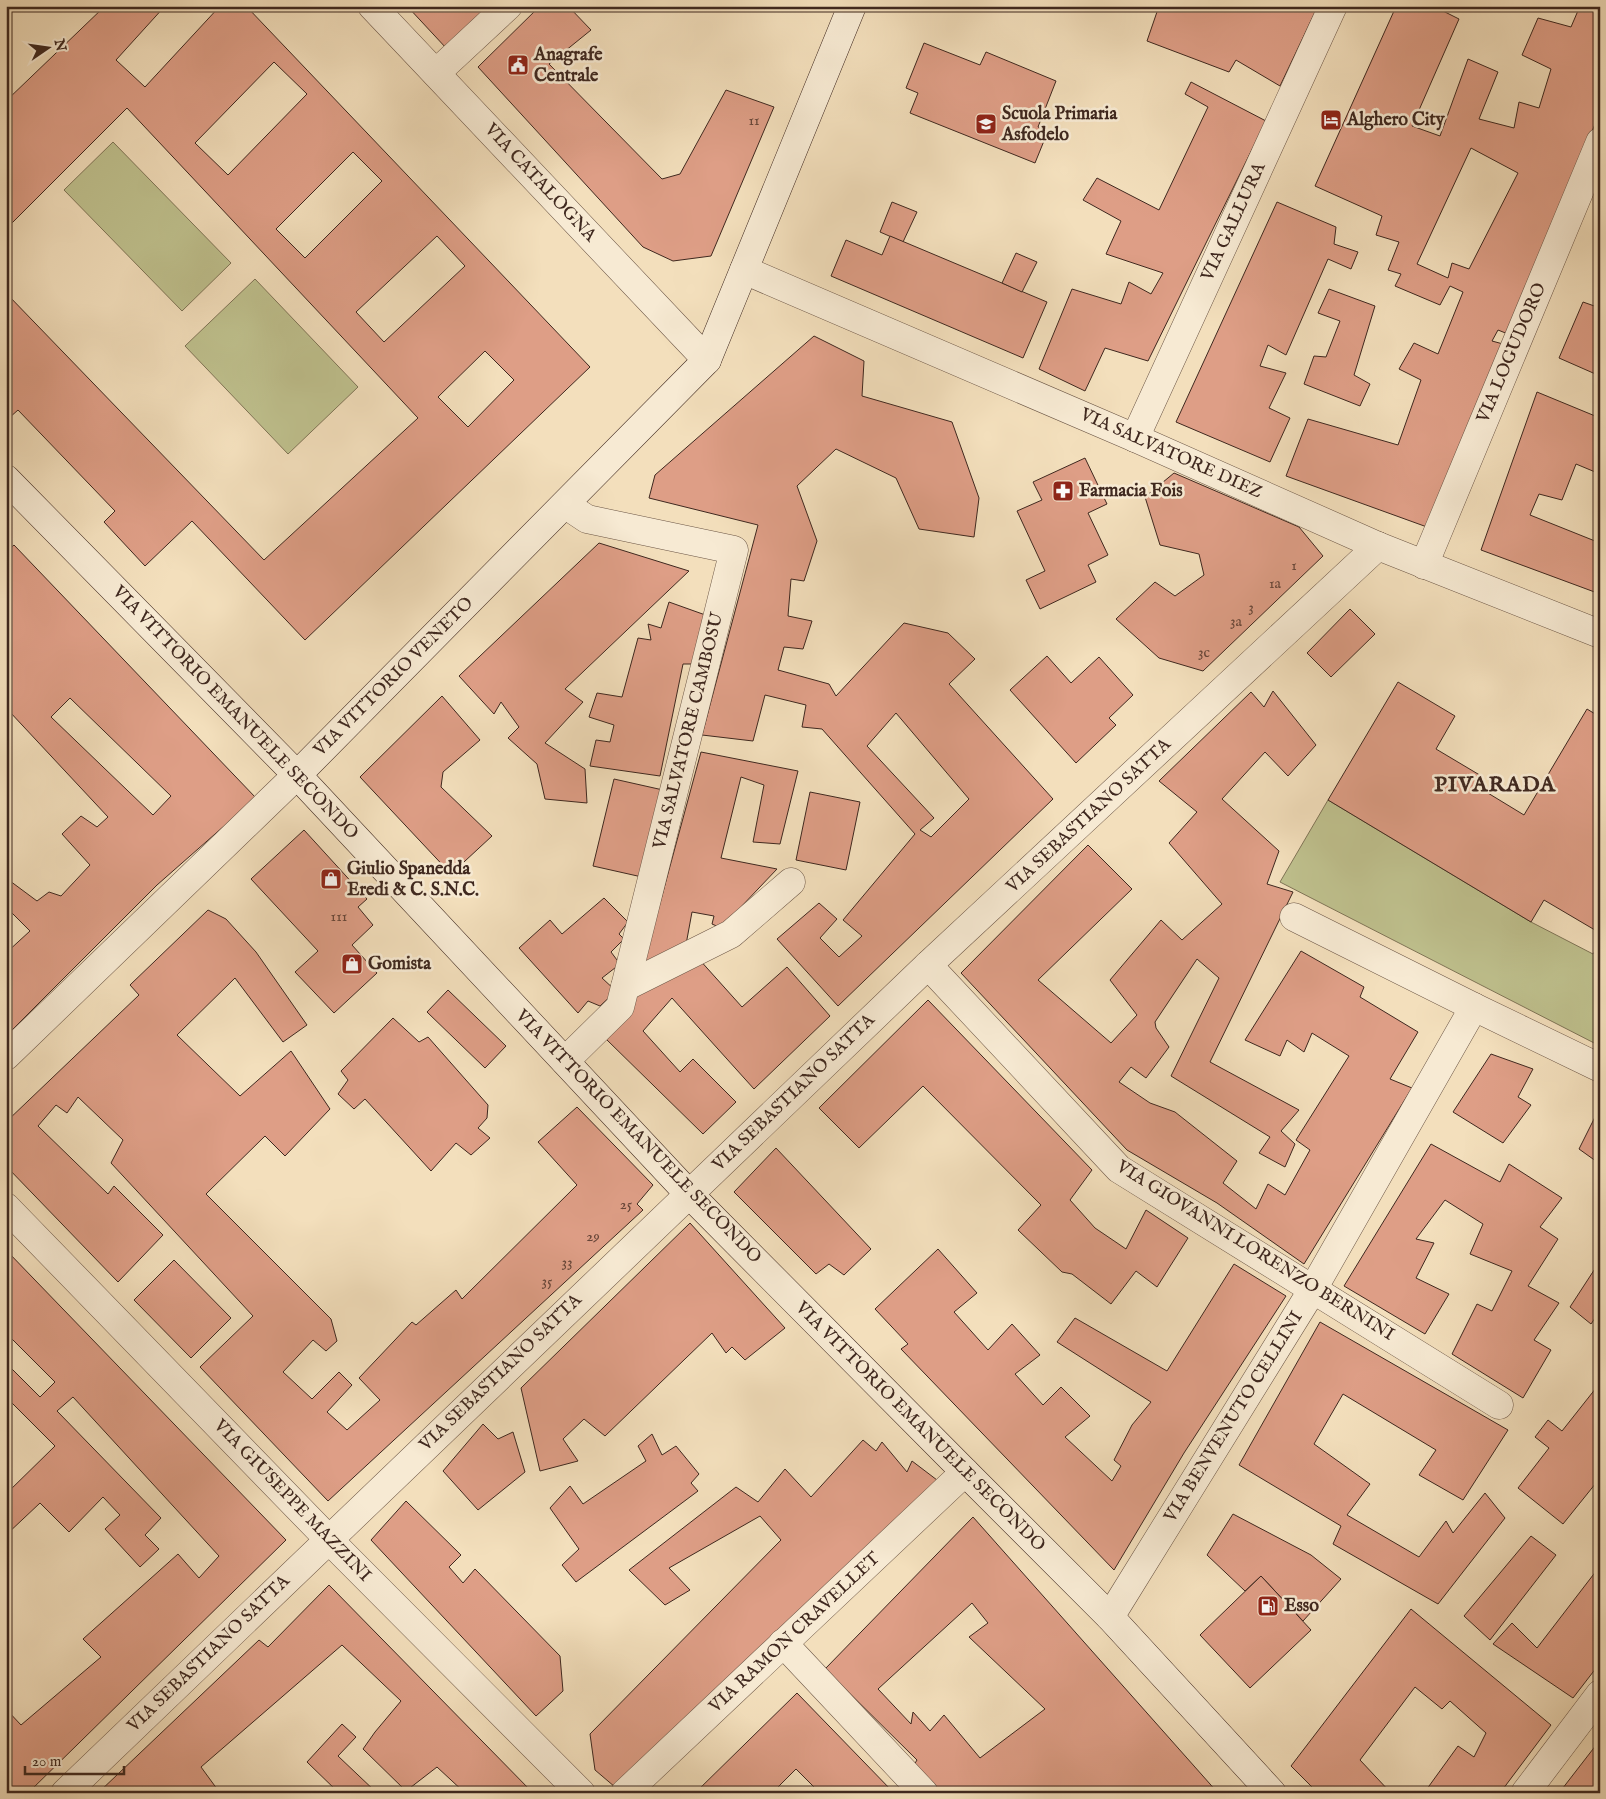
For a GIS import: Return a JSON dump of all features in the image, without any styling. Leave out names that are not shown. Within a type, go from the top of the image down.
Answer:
[{"type":"street","name":"VIA CATALOGNA","points":[[372,6],[707,360]]},
{"type":"street","points":[[436,73],[508,6]]},
{"type":"street","name":"VIA VITTORIO VENETO","points":[[6,1056],[297,775],[707,360],[852,6]]},
{"type":"street","name":"VIA GALLURA","points":[[1135,438],[1333,6]]},
{"type":"street","name":"VIA LOGUDORO","points":[[1424,565],[1600,142]]},
{"type":"street","name":"VIA SALVATORE DIEZ","points":[[744,270],[1135,438],[1378,546],[1600,634]]},
{"type":"street","name":"VIA VITTORIO EMANUELE SECONDO","points":[[10,489],[297,775],[689,1194],[1110,1617],[1272,1793]]},
{"type":"street","name":"VIA SALVATORE CAMBOSU","points":[[565,1061],[620,1007],[734,550],[587,518],[566,504]]},
{"type":"street","name":"VIA SEBASTIANO SATTA","points":[[65,1793],[928,965],[1378,546]]},
{"type":"street","points":[[625,987],[731,934],[791,882]]},
{"type":"street","points":[[1294,917],[1600,1068]]},
{"type":"street","name":"VIA GIOVANNI LORENZO BERNINI","points":[[928,965],[1119,1168],[1499,1405]]},
{"type":"street","name":"VIA BENVENUTO CELLINI","points":[[1110,1617],[1313,1289],[1474,1007]]},
{"type":"street","name":"VIA GIUSEPPE MAZZINI","points":[[6,1207],[329,1539],[581,1793]]},
{"type":"street","name":"VIA RAMON CRAVELLET","points":[[625,1793],[965,1472]]},
{"type":"street","points":[[784,1643],[924,1793]]},
{"type":"street","points":[[1525,1793],[1600,1694]]},
{"type":"green space","points":[[113,142],[231,263],[182,311],[64,190]]},
{"type":"green space","points":[[255,279],[358,387],[288,454],[185,346]]},
{"type":"green space","points":[[1328,800],[1531,922],[1593,954],[1597,948],[1600,950],[1600,1046],[1280,882]]},
{"type":"building","points":[[105,6],[165,6],[116,60],[145,87],[220,6],[246,6],[590,367],[305,640],[192,521],[145,566],[104,522],[115,511],[18,410],[9,418],[6,416],[6,293],[264,560],[418,418],[127,108],[6,229],[6,101]],"holes":[[[274,62],[307,94],[228,175],[195,143]],[[353,152],[382,181],[305,258],[276,229]],[[437,236],[465,266],[384,342],[356,312]],[[485,351],[514,380],[468,427],[438,397]]]},
{"type":"building","points":[[407,6],[489,6],[447,49]]},
{"type":"building","points":[[540,6],[568,6],[591,30],[549,64],[662,179],[680,174],[726,90],[774,107],[711,256],[673,261],[643,247],[478,67]]},
{"type":"building","points":[[1159,6],[1318,6],[1280,86],[1236,60],[1229,72],[1147,41]]},
{"type":"building","points":[[1378,6],[1444,6],[1443,11],[1459,19],[1412,126],[1440,136],[1468,59],[1498,72],[1479,119],[1514,128],[1519,102],[1539,108],[1551,69],[1522,55],[1538,18],[1571,27],[1580,6],[1600,6],[1600,111],[1513,336],[1498,330],[1492,341],[1503,344],[1427,527],[1286,476],[1308,419],[1398,445],[1421,380],[1399,369],[1414,343],[1438,354],[1463,292],[1450,286],[1440,305],[1395,286],[1401,274],[1388,270],[1399,242],[1376,235],[1382,216],[1315,186],[1394,11]],"holes":[[[1471,148],[1518,173],[1469,269],[1452,263],[1448,278],[1417,264]]]},
{"type":"building","points":[[924,43],[980,65],[986,52],[1056,81],[1038,127],[1048,131],[1035,163],[910,113],[918,93],[906,88]]},
{"type":"building","points":[[1191,82],[1266,121],[1148,361],[1105,348],[1085,391],[1039,369],[1072,289],[1121,304],[1129,282],[1151,294],[1163,273],[1106,254],[1121,221],[1083,200],[1097,178],[1159,210],[1208,107],[1185,94]]},
{"type":"building","points":[[892,202],[917,212],[903,242],[880,232]]},
{"type":"building","points":[[1277,202],[1336,227],[1334,244],[1358,252],[1351,269],[1328,259],[1286,355],[1268,345],[1260,366],[1286,373],[1269,408],[1290,418],[1270,462],[1176,422]]},
{"type":"building","points":[[890,236],[1047,302],[1023,358],[831,276],[846,240],[882,255]]},
{"type":"building","points":[[1016,253],[1037,262],[1022,292],[1002,283]]},
{"type":"building","points":[[1329,289],[1375,306],[1354,375],[1370,384],[1360,406],[1304,384],[1314,356],[1326,357],[1340,321],[1318,313]]},
{"type":"building","points":[[1583,302],[1600,308],[1600,376],[1559,358]]},
{"type":"building","points":[[814,336],[864,361],[862,396],[952,422],[979,498],[974,537],[919,529],[896,478],[836,449],[797,486],[817,541],[804,581],[791,579],[788,616],[812,621],[803,649],[784,647],[778,670],[829,684],[836,696],[904,623],[948,633],[975,659],[949,684],[1053,799],[838,1006],[777,939],[819,903],[837,919],[820,938],[839,957],[862,936],[843,920],[915,834],[822,729],[802,727],[806,705],[765,695],[753,741],[702,735],[758,525],[649,498],[655,475]],"holes":[[[896,713],[969,799],[931,837],[920,830],[934,818],[867,746]]]},
{"type":"building","points":[[1537,392],[1600,418],[1600,474],[1576,464],[1562,500],[1539,494],[1530,515],[1600,543],[1600,594],[1481,550]]},
{"type":"building","points":[[1085,458],[1107,504],[1088,513],[1108,555],[1088,565],[1096,582],[1040,609],[1026,580],[1045,571],[1017,511],[1042,500],[1033,482]]},
{"type":"building","points":[[1174,473],[1299,527],[1323,556],[1203,671],[1159,658],[1116,619],[1155,582],[1175,596],[1204,575],[1199,554],[1160,545],[1145,497]]},
{"type":"building","points":[[599,543],[689,571],[565,689],[583,702],[545,743],[585,769],[587,803],[545,799],[537,764],[508,738],[519,727],[501,702],[494,714],[459,676]]},
{"type":"building","points":[[14,545],[256,798],[157,885],[6,1036],[6,953],[30,931],[6,907],[6,878],[37,901],[49,892],[61,896],[90,865],[62,834],[81,816],[97,827],[108,817],[9,711],[6,714],[6,552]],"holes":[[[70,698],[171,796],[153,815],[51,717]]]},
{"type":"building","points":[[669,602],[711,617],[696,664],[683,664],[660,776],[590,766],[596,740],[610,742],[614,725],[589,717],[597,693],[622,697],[638,638],[651,640],[648,624],[661,628]]},
{"type":"building","points":[[1350,609],[1375,634],[1331,677],[1307,653]]},
{"type":"building","points":[[1047,656],[1071,683],[1099,657],[1133,695],[1109,718],[1116,725],[1076,763],[1010,690]]},
{"type":"building","points":[[1398,682],[1455,716],[1436,749],[1483,777],[1478,787],[1524,815],[1587,709],[1600,717],[1600,852],[1597,856],[1600,858],[1600,933],[1544,900],[1531,922],[1328,800]]},
{"type":"building","points":[[1273,691],[1316,745],[1288,776],[1265,752],[1222,799],[1279,851],[1267,884],[1293,892],[1210,1062],[1299,1110],[1281,1131],[1295,1144],[1285,1167],[1259,1153],[1270,1137],[1171,1076],[1219,978],[1197,959],[1155,1022],[1156,1028],[1169,1047],[1146,1078],[1131,1067],[1119,1082],[1150,1103],[1175,1112],[1237,1161],[1223,1183],[1256,1209],[1268,1184],[1285,1195],[1310,1150],[1296,1140],[1349,1056],[1312,1033],[1304,1052],[1287,1040],[1280,1056],[1245,1040],[1301,951],[1364,987],[1360,997],[1418,1032],[1390,1079],[1412,1088],[1304,1264],[1217,1203],[1127,1150],[961,973],[1088,845],[1132,889],[1038,980],[1111,1043],[1137,1015],[1110,980],[1161,920],[1182,940],[1222,904],[1169,843],[1197,812],[1159,781],[1251,692],[1264,707]]},
{"type":"building","points":[[442,696],[480,740],[443,772],[441,787],[492,836],[451,874],[360,777]]},
{"type":"building","points":[[701,752],[798,771],[780,844],[753,842],[764,785],[741,777],[721,858],[777,869],[721,928],[712,924],[714,916],[692,912],[685,950],[644,962]]},
{"type":"building","points":[[614,779],[663,790],[642,877],[593,866]]},
{"type":"building","points":[[810,792],[860,802],[846,870],[796,860]]},
{"type":"building","points":[[304,830],[367,899],[358,907],[373,925],[352,945],[377,973],[334,1013],[295,972],[318,951],[251,879]]},
{"type":"building","points":[[604,898],[628,922],[619,934],[624,939],[611,952],[620,964],[602,978],[616,991],[600,1006],[588,1001],[578,1013],[519,948],[550,920],[562,934]]},
{"type":"building","points":[[208,910],[226,919],[256,952],[307,1025],[283,1042],[235,978],[177,1035],[240,1096],[291,1051],[330,1109],[285,1156],[265,1136],[206,1194],[331,1319],[337,1341],[326,1351],[313,1340],[283,1372],[312,1399],[339,1372],[352,1385],[327,1412],[347,1430],[380,1400],[359,1378],[412,1322],[416,1325],[456,1290],[462,1299],[577,1185],[538,1142],[577,1107],[653,1185],[637,1204],[643,1210],[328,1501],[200,1367],[253,1316],[111,1163],[123,1140],[78,1097],[67,1113],[56,1105],[38,1126],[108,1194],[114,1186],[163,1235],[118,1282],[6,1166],[6,1122],[139,995],[130,985]]},
{"type":"building","points":[[698,958],[742,1007],[787,967],[830,1016],[754,1089],[672,998],[643,1031],[680,1072],[693,1059],[736,1102],[703,1134],[606,1039],[623,1010],[650,983]]},
{"type":"building","points":[[448,990],[506,1046],[485,1068],[427,1012]]},
{"type":"building","points":[[928,1000],[1092,1170],[1070,1200],[1095,1228],[1126,1249],[1146,1210],[1188,1238],[1157,1287],[1136,1271],[1111,1304],[1072,1274],[1062,1272],[1018,1230],[1041,1205],[923,1086],[859,1148],[819,1108]]},
{"type":"building","points":[[393,1018],[419,1042],[428,1037],[488,1105],[487,1118],[478,1128],[490,1138],[471,1155],[456,1143],[431,1171],[365,1099],[354,1109],[338,1094],[348,1080],[341,1071]]},
{"type":"building","points":[[1491,1054],[1533,1069],[1518,1097],[1531,1105],[1503,1143],[1453,1112]]},
{"type":"building","points":[[1600,1107],[1600,1164],[1579,1149]]},
{"type":"building","points":[[1431,1144],[1500,1182],[1509,1164],[1562,1198],[1540,1227],[1558,1239],[1528,1286],[1559,1303],[1534,1340],[1551,1350],[1523,1398],[1452,1354],[1477,1304],[1492,1311],[1512,1271],[1470,1254],[1483,1224],[1445,1200],[1416,1239],[1434,1243],[1416,1278],[1449,1294],[1425,1334],[1344,1286]]},
{"type":"building","points":[[776,1148],[871,1249],[844,1275],[829,1264],[816,1274],[734,1192]]},
{"type":"building","points":[[690,1223],[785,1328],[745,1360],[732,1347],[726,1353],[712,1333],[605,1436],[584,1419],[563,1439],[578,1461],[540,1471],[521,1388]]},
{"type":"building","points":[[938,1249],[977,1293],[954,1312],[988,1350],[1012,1324],[1040,1355],[1015,1374],[1043,1405],[1061,1387],[1090,1416],[1065,1437],[1112,1481],[1121,1466],[1114,1460],[1132,1425],[1151,1402],[1057,1342],[1075,1318],[1167,1371],[1234,1264],[1286,1296],[1184,1453],[1114,1570],[901,1349],[908,1344],[875,1309]]},
{"type":"building","points":[[6,1250],[286,1540],[28,1793],[6,1793],[6,1709],[21,1725],[101,1657],[83,1639],[178,1554],[199,1578],[219,1556],[73,1397],[57,1411],[161,1518],[145,1535],[159,1549],[140,1567],[105,1529],[120,1515],[103,1497],[69,1532],[40,1503],[6,1535],[6,1494],[55,1446],[6,1397],[6,1363],[40,1397],[55,1382],[6,1333]]},
{"type":"building","points":[[174,1260],[231,1318],[191,1358],[134,1300]]},
{"type":"building","points":[[1600,1261],[1600,1311],[1591,1324],[1570,1307]]},
{"type":"building","points":[[1320,1322],[1508,1430],[1463,1500],[1419,1475],[1436,1450],[1343,1394],[1314,1444],[1370,1484],[1347,1515],[1419,1557],[1446,1521],[1453,1533],[1485,1493],[1505,1518],[1438,1604],[1333,1544],[1341,1526],[1239,1465]]},
{"type":"building","points":[[1600,1383],[1600,1478],[1563,1524],[1518,1488],[1549,1448],[1535,1437],[1548,1420],[1562,1431]]},
{"type":"building","points":[[483,1424],[498,1439],[513,1432],[525,1472],[478,1510],[443,1471]]},
{"type":"building","points":[[652,1434],[662,1455],[676,1446],[699,1474],[691,1483],[698,1491],[576,1582],[562,1565],[579,1549],[550,1508],[570,1486],[583,1504],[646,1461],[638,1446]]},
{"type":"building","points":[[863,1440],[876,1451],[882,1442],[907,1472],[912,1461],[937,1480],[615,1787],[595,1770],[590,1734],[781,1540],[760,1516],[669,1568],[690,1590],[665,1605],[629,1570],[736,1487],[758,1502],[785,1469],[811,1497]]},
{"type":"building","points":[[406,1501],[461,1555],[449,1567],[463,1583],[475,1569],[560,1656],[563,1691],[536,1716],[371,1540]]},
{"type":"building","points":[[1233,1514],[1311,1555],[1341,1579],[1303,1621],[1261,1576],[1245,1591],[1207,1555]]},
{"type":"building","points":[[973,1517],[1218,1793],[935,1793],[912,1768],[917,1760],[825,1669]],"holes":[[[972,1603],[988,1623],[969,1637],[1045,1709],[980,1758],[944,1715],[930,1731],[913,1712],[911,1724],[878,1689]]]},
{"type":"building","points":[[1531,1536],[1556,1555],[1490,1640],[1464,1616]]},
{"type":"building","points":[[1600,1566],[1600,1663],[1573,1698],[1493,1644],[1512,1623],[1537,1648]]},
{"type":"building","points":[[1261,1576],[1311,1630],[1250,1688],[1200,1635]]},
{"type":"building","points":[[329,1585],[533,1793],[465,1793],[437,1767],[406,1791],[363,1749],[401,1701],[342,1645],[201,1767],[220,1793],[147,1793],[143,1787],[136,1793],[98,1793],[259,1640],[268,1647]]},
{"type":"building","points":[[1411,1609],[1551,1725],[1500,1793],[1424,1793],[1458,1746],[1474,1757],[1486,1733],[1450,1701],[1442,1709],[1415,1687],[1360,1760],[1391,1793],[1318,1793],[1291,1766]]},
{"type":"building","points":[[797,1693],[894,1793],[820,1793],[796,1769],[772,1793],[695,1793]]},
{"type":"building","points":[[342,1724],[356,1737],[338,1756],[377,1793],[339,1793],[307,1762]]},
{"type":"building","points":[[1600,1740],[1600,1793],[1559,1793]]},
{"type":"place","name":"Anagrafe Centrale","points":[[518,65]]},
{"type":"place","name":"Alghero City","points":[[1331,120]]},
{"type":"place","name":"Scuola Primaria Asfodelo","points":[[986,124]]},
{"type":"place","name":"Farmacia Fois","points":[[1063,491]]},
{"type":"place","name":"Giulio Spanedda Eredi & C. S.N.C.","points":[[331,879]]},
{"type":"place","name":"Gomista","points":[[352,964]]},
{"type":"place","name":"Esso","points":[[1268,1606]]},
{"type":"district","name":"PIVARADA","points":[[1495,785]]}]
